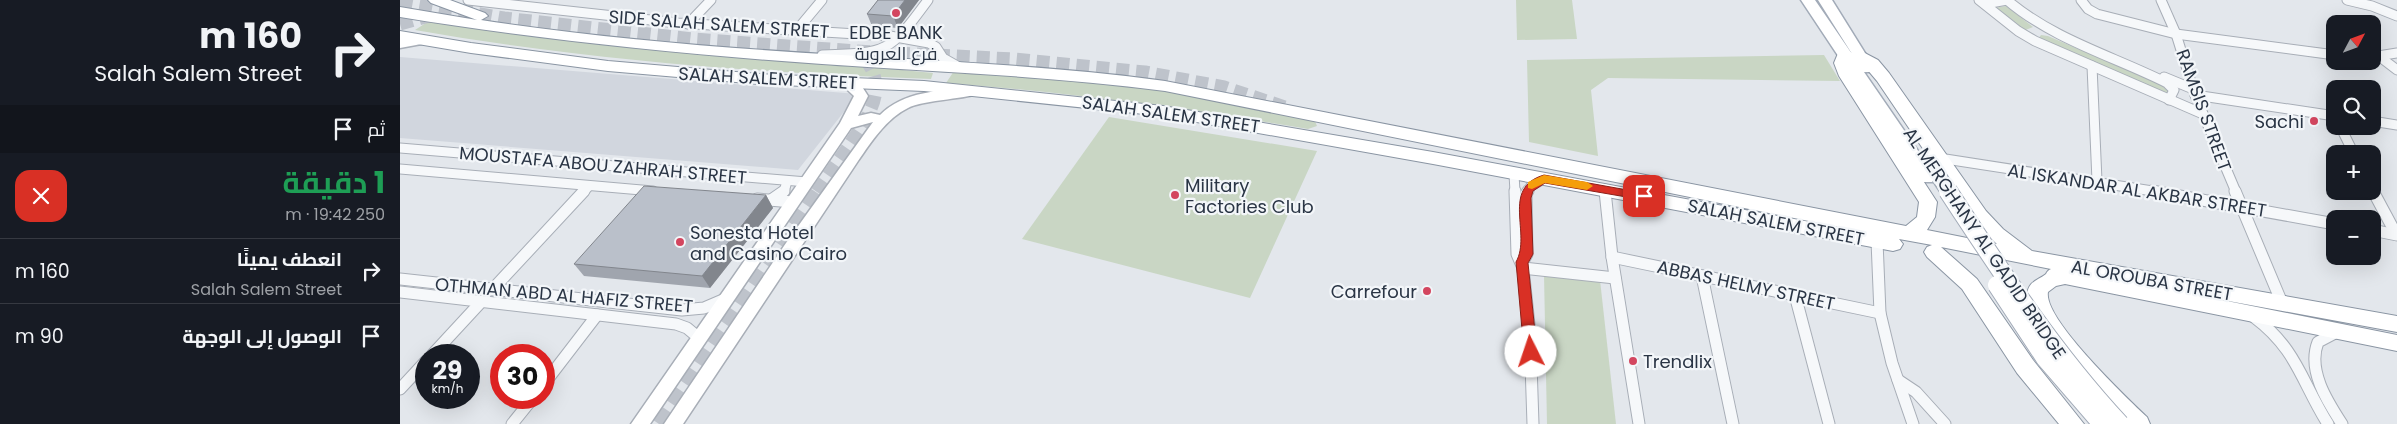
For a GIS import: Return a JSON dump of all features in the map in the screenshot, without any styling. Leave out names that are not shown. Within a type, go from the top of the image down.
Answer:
[{"type":"highway","points":[[436,0],[516,29]]},
{"type":"highway","name":"SALAH SALEM STREET","points":[[400,12],[639,45],[882,63],[1060,73],[1142,82],[1225,96],[1334,120],[1908,234]]},
{"type":"highway","name":"SALAH SALEM STREET","points":[[400,36],[608,66],[693,74],[924,86],[1146,109],[1325,138],[1934,252]]},
{"type":"highway","points":[[1908,234],[1919,227],[1926,219],[1929,208],[1924,196],[1847,76],[1842,63],[1849,49],[1872,64],[1883,77],[1979,216],[1996,234],[2030,258]]},
{"type":"highway","points":[[882,63],[940,75],[938,81],[924,86]]},
{"type":"highway","points":[[1325,138],[1334,120]]},
{"type":"highway","points":[[1924,196],[1947,200],[1965,196]]},
{"type":"highway","name":"AL OROUBA STREET","points":[[1908,234],[2030,258],[2397,324]]},
{"type":"highway","points":[[1934,252],[1968,280],[2023,363],[2073,424]]},
{"type":"highway","name":"AL OROUBA STREET","points":[[1934,252],[2244,311],[2397,343]]},
{"type":"highway","points":[[2039,308],[2037,294],[2039,288],[2049,280],[2065,277]]},
{"type":"highway","points":[[1988,308],[1994,297],[2009,294],[2029,300],[2039,308],[2086,368],[2139,424]]},
{"type":"main road","points":[[1808,0],[1849,49]]},
{"type":"main road","points":[[1825,0],[1849,49]]},
{"type":"main road","points":[[400,44],[423,40]]},
{"type":"main road","name":"AL MERGHANY AL GADID BRIDGE","points":[[1849,49],[2031,337],[2067,386],[2102,424]]},
{"type":"main road","name":"AL MERGHANY AL GADID BRIDGE","points":[[1849,49],[2040,330],[2074,374],[2120,424]]},
{"type":"main road","points":[[640,424],[846,126],[858,105],[860,96],[856,88],[846,83]]},
{"type":"main road","points":[[673,424],[822,202],[883,120],[896,108],[919,99],[942,95],[988,93]]},
{"type":"main road","points":[[846,126],[871,116],[883,120]]},
{"type":"street","name":"SIDE SALAH SALEM STREET","points":[[468,0],[688,24],[874,34],[932,44],[943,58],[960,67]]},
{"type":"street","points":[[688,24],[711,0]]},
{"type":"street","points":[[797,30],[822,0]]},
{"type":"street","points":[[805,57],[872,52],[889,46],[900,38],[928,0]]},
{"type":"street","points":[[1982,2],[2007,0],[2043,28],[2167,83],[2174,90],[2169,100]]},
{"type":"street","points":[[2013,0],[2034,18],[2057,32],[2210,99],[2326,115]]},
{"type":"street","points":[[2080,0],[2088,9],[2097,14],[2176,34],[2326,54]]},
{"type":"street","name":"RAMSIS STREET","points":[[2160,0],[2176,34],[2194,92],[2282,303]]},
{"type":"street","points":[[2347,0],[2367,2],[2397,16]]},
{"type":"street","points":[[1982,2],[2026,36],[2203,114]]},
{"type":"street","points":[[2026,36],[2043,28]]},
{"type":"street","points":[[2381,56],[2397,53]]},
{"type":"street","points":[[2381,60],[2397,70]]},
{"type":"street","points":[[2092,66],[2097,181]]},
{"type":"street","points":[[2381,122],[2397,125]]},
{"type":"street","name":"MOUSTAFA ABOU ZAHRAH STREET","points":[[400,148],[807,182]]},
{"type":"street","name":"AL ISKANDAR AL AKBAR STREET","points":[[1939,158],[2097,181],[2326,222]]},
{"type":"street","points":[[400,177],[404,169]]},
{"type":"street","name":"MOUSTAFA ABOU ZAHRAH STREET","points":[[404,169],[661,191]]},
{"type":"street","points":[[1514,174],[1517,254],[1522,265],[1530,334],[1533,424]]},
{"type":"street","points":[[1522,265],[1527,254],[1526,194],[1534,183],[1544,179]]},
{"type":"street","points":[[771,200],[784,192],[787,181]]},
{"type":"street","points":[[492,290],[589,186]]},
{"type":"street","points":[[1605,189],[1612,257],[1638,424]]},
{"type":"street","name":"MOUSTAFA ABOU ZAHRAH STREET","points":[[751,199],[793,202]]},
{"type":"street","points":[[2378,200],[2396,234]]},
{"type":"street","points":[[2381,232],[2396,234]]},
{"type":"street","points":[[1877,241],[1880,313],[1898,380],[1913,424]]},
{"type":"street","name":"ABBAS HELMY STREET","points":[[1612,257],[1880,313]]},
{"type":"street","points":[[1522,265],[1615,278]]},
{"type":"street","points":[[1702,276],[1733,424]]},
{"type":"street","name":"OTHMAN ABD AL HAFIZ STREET","points":[[400,279],[693,310],[726,299]]},
{"type":"street","name":"OTHMAN ABD AL HAFIZ STREET","points":[[400,292],[682,326],[692,330],[699,338]]},
{"type":"street","points":[[1796,296],[1829,424]]},
{"type":"street","points":[[442,344],[481,302]]},
{"type":"street","points":[[682,326],[692,318],[693,310]]},
{"type":"street","points":[[2244,311],[2275,333],[2290,350],[2314,401],[2328,424]]},
{"type":"street","points":[[555,370],[598,315]]},
{"type":"street","points":[[2342,424],[2325,392],[2313,356],[2315,346],[2323,338],[2344,331]]},
{"type":"street","points":[[400,389],[415,373]]},
{"type":"street","points":[[1898,380],[1916,392],[1945,424]]},
{"type":"street","points":[[512,424],[524,409]]},
{"type":"shaded area","points":[[400,57],[858,94],[798,170],[400,138]]},
{"type":"green space","points":[[1516,0],[1572,0],[1577,39],[1517,40]]},
{"type":"green space","points":[[2006,6],[2033,27],[2023,31],[1994,8]]},
{"type":"green space","points":[[429,21],[933,73],[931,79],[801,73],[672,64],[543,49],[415,30]]},
{"type":"green space","points":[[2041,35],[2048,36],[2164,86],[2170,91],[2167,94],[2038,39]]},
{"type":"green space","points":[[1824,55],[1840,81],[1608,78],[1591,90],[1598,156],[1529,142],[1527,60]]},
{"type":"green space","points":[[954,71],[1123,85],[1210,97],[1314,119],[1317,126],[1308,129],[1128,102],[946,83]]},
{"type":"green space","name":"Military Factories Club","points":[[1109,117],[1317,151],[1250,298],[1022,239]]},
{"type":"green space","points":[[1544,275],[1600,280],[1616,424],[1547,424]]},
{"type":"building","points":[[878,0],[905,0],[893,16],[867,14]]},
{"type":"building","name":"Sonesta Hotel and Casino Cairo","points":[[644,186],[766,195],[702,276],[574,264]]},
{"type":"tunnel","points":[[400,0],[504,18],[694,39],[856,51],[1014,59],[1145,72],[1224,87],[1291,109]]},
{"type":"tunnel","points":[[400,24],[433,15]]},
{"type":"tunnel","points":[[817,192],[850,144],[870,110],[874,99],[876,88],[874,76],[869,65],[859,53]]},
{"type":"tunnel","points":[[659,424],[818,191]]},
{"type":"slow traffic","points":[[1532,185],[1544,179],[1587,186]]},
{"type":"place","name":"EDBE BANK فرع العروبة","points":[[896,13]]},
{"type":"place","name":"Sachi","points":[[2314,121]]},
{"type":"place","name":"Military Factories Club","points":[[1175,195]]},
{"type":"place","name":"Sonesta Hotel and Casino Cairo","points":[[680,242]]},
{"type":"place","name":"Carrefour","points":[[1427,291]]},
{"type":"place","name":"Trendlix","points":[[1633,361]]},
{"type":"route","points":[[1531,352],[1522,262],[1527,257],[1525,198],[1528,189],[1534,183],[1544,179],[1644,196]]}]
